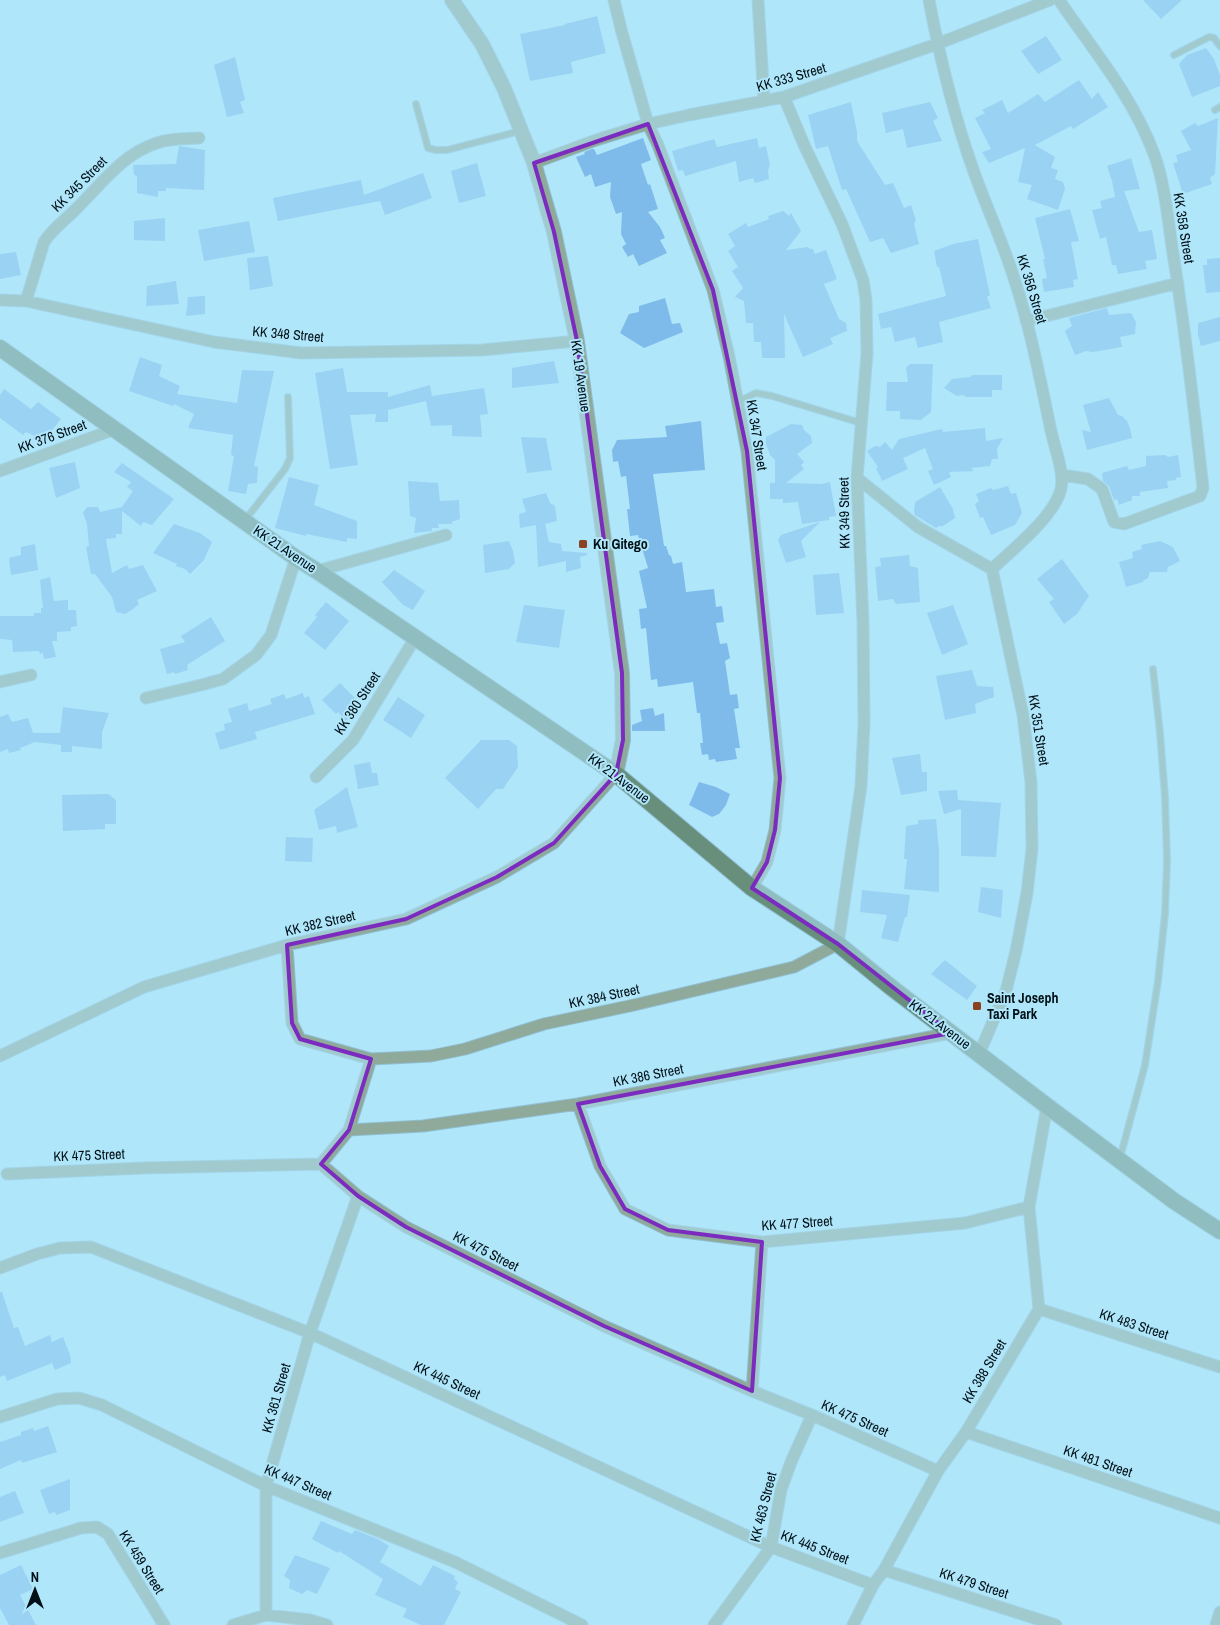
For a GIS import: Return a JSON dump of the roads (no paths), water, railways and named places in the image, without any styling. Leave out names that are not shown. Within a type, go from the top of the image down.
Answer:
[{"type":"main road","name":"KK 21 Avenue","points":[[0,348],[296,558],[616,774],[752,888],[838,944],[1047,1106],[1174,1201],[1220,1232]]},
{"type":"street","name":"KK 19 Avenue","points":[[452,0],[482,44],[504,88],[534,163],[554,232],[577,341],[622,673],[623,740],[616,774]]},
{"type":"street","name":"KK 347 Street","points":[[614,0],[648,124],[658,144],[712,290],[729,356],[746,451],[780,778],[775,830],[767,862],[752,888]]},
{"type":"street","points":[[758,0],[764,101]]},
{"type":"street","name":"KK 356 Street","points":[[930,0],[937,44],[951,102],[974,172],[1012,270],[1026,320],[1062,475],[1061,489],[1049,512],[992,569]]},
{"type":"street","name":"KK 358 Street","points":[[1059,0],[1126,95],[1140,120],[1155,156],[1163,191],[1178,283],[1190,367],[1203,488],[1200,496],[1124,524],[1114,522],[1102,489],[1088,479],[1062,475]]},
{"type":"street","name":"KK 333 Street","points":[[534,163],[596,140],[648,124],[784,97],[937,44],[1047,1]]},
{"type":"street","name":"KK 349 Street","points":[[784,97],[805,147],[842,224],[863,280],[866,300],[867,353],[857,478],[863,622],[864,723],[861,786],[838,944]]},
{"type":"street","name":"KK 345 Street","points":[[26,301],[44,242],[49,234],[113,171],[136,152],[156,143],[174,139],[199,138]]},
{"type":"street","points":[[1026,320],[1178,283]]},
{"type":"street","name":"KK 348 Street","points":[[0,300],[26,301],[214,342],[301,353],[482,350],[577,341]]},
{"type":"street","name":"KK 376 Street","points":[[0,471],[115,429]]},
{"type":"street","points":[[857,478],[918,527],[992,569]]},
{"type":"street","points":[[317,571],[446,536]]},
{"type":"street","points":[[146,698],[222,679],[256,655],[271,636],[296,558]]},
{"type":"street","name":"KK 351 Street","points":[[979,1054],[1006,991],[1027,893],[1032,848],[1032,782],[1023,715],[992,569]]},
{"type":"street","name":"KK 380 Street","points":[[316,777],[353,740],[415,638]]},
{"type":"street","points":[[0,682],[31,675]]},
{"type":"street","name":"KK 382 Street","points":[[0,1056],[144,987],[287,946],[406,919],[497,877],[554,843],[616,774]]},
{"type":"street","name":"KK 384 Street","points":[[371,1059],[431,1056],[465,1048],[544,1024],[794,967],[838,944]]},
{"type":"street","points":[[287,946],[292,1023],[300,1039],[371,1059],[349,1130],[321,1164]]},
{"type":"street","name":"KK 386 Street","points":[[349,1130],[423,1126],[578,1104],[951,1033]]},
{"type":"street","name":"KK 477 Street","points":[[578,1104],[600,1166],[625,1209],[668,1230],[762,1242],[965,1223],[1029,1208]]},
{"type":"street","points":[[1038,1309],[1029,1208],[1047,1106]]},
{"type":"street","name":"KK 475 Street","points":[[7,1174],[143,1168],[321,1164],[358,1196],[406,1227],[596,1322],[938,1471]]},
{"type":"street","name":"KK 361 Street","points":[[266,1615],[266,1486],[310,1333],[358,1196]]},
{"type":"street","points":[[752,1391],[762,1242]]},
{"type":"street","name":"KK 445 Street","points":[[0,1268],[37,1254],[60,1248],[90,1247],[310,1333],[771,1547],[873,1585]]},
{"type":"street","name":"KK 483 Street","points":[[1038,1309],[1220,1367]]},
{"type":"street","name":"KK 388 Street","points":[[853,1625],[873,1585],[884,1570],[938,1471],[966,1432],[1038,1309]]},
{"type":"street","name":"KK 447 Street","points":[[0,1417],[57,1399],[80,1398],[102,1405],[266,1486],[455,1562],[582,1625]]},
{"type":"street","name":"KK 463 Street","points":[[714,1625],[771,1547],[782,1490],[791,1462],[812,1415]]},
{"type":"street","name":"KK 481 Street","points":[[966,1432],[1220,1518]]},
{"type":"street","name":"KK 459 Street","points":[[0,1553],[81,1528],[97,1527],[108,1534],[164,1625]]},
{"type":"street","name":"KK 479 Street","points":[[884,1570],[1056,1625]]},
{"type":"street","points":[[1216,1625],[1220,1612]]},
{"type":"street","points":[[233,1625],[266,1615],[310,1620],[327,1625]]},
{"type":"lane","points":[[1174,54],[1209,37],[1214,38],[1220,46]]},
{"type":"lane","points":[[416,104],[428,148],[447,150],[521,131]]},
{"type":"lane","points":[[737,402],[756,394],[772,396],[862,423]]},
{"type":"lane","points":[[244,522],[285,470],[290,458],[288,397]]},
{"type":"lane","points":[[1120,1160],[1145,1065],[1158,981],[1165,914],[1165,798],[1153,670]]},
{"type":"place","name":"Ku Gitego","points":[[583,544]]},
{"type":"place","name":"Saint Joseph Taxi Park","points":[[977,1006]]}]
